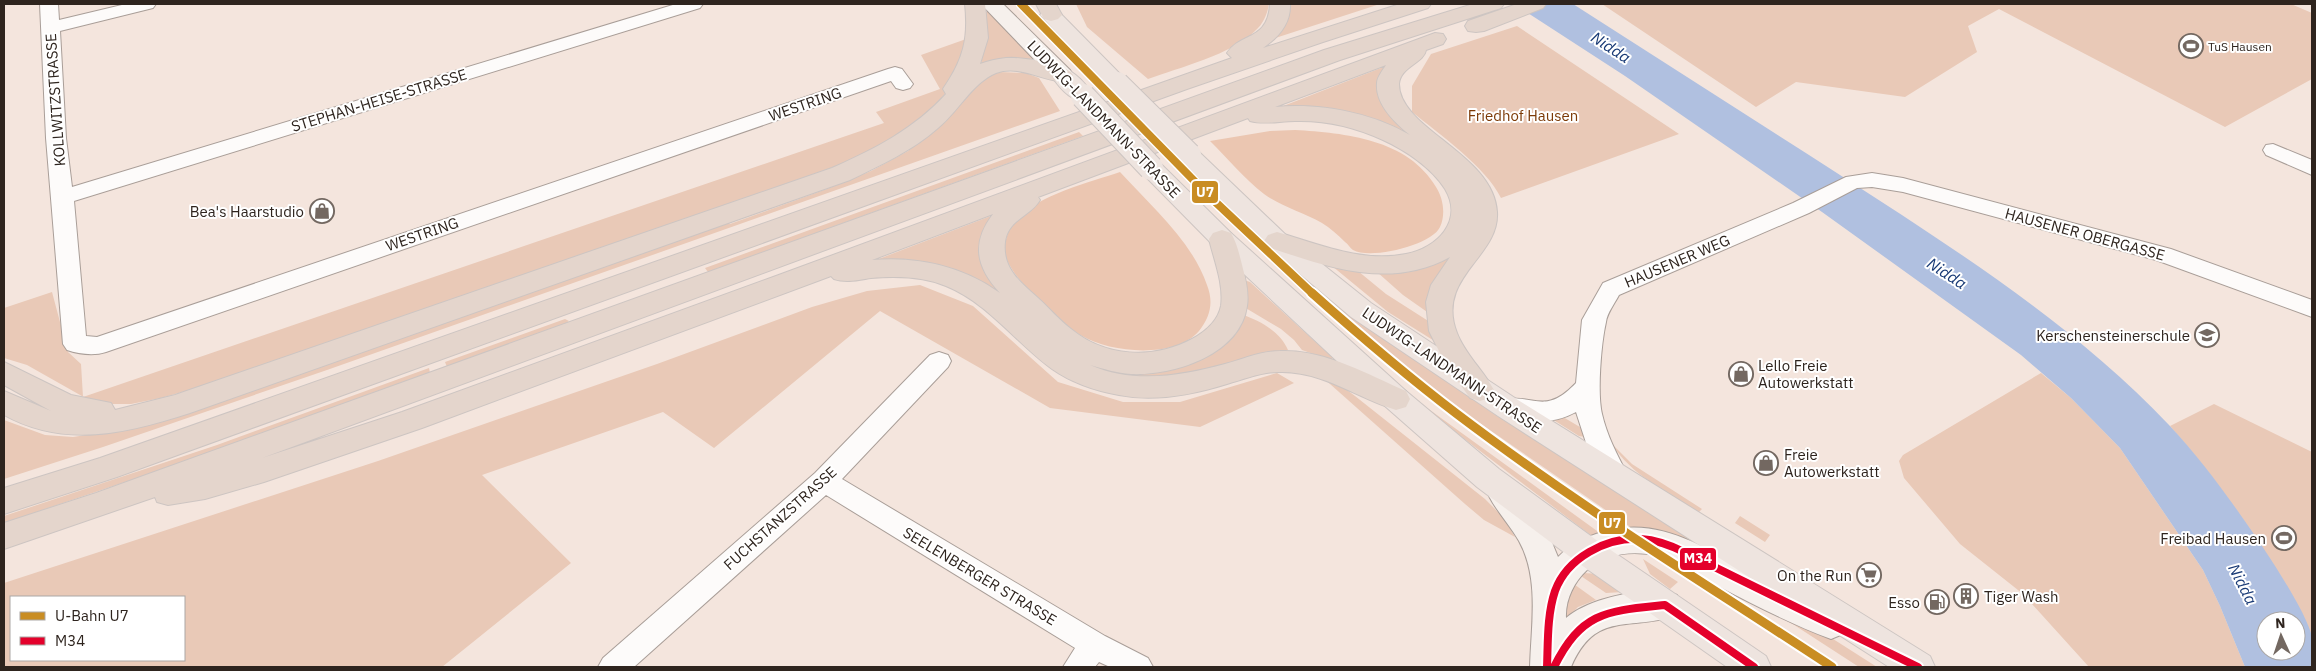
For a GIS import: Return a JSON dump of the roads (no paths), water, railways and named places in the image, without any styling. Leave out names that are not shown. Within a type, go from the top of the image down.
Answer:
[{"type":"highway","points":[[4,373],[54,401],[71,407],[105,411],[149,406],[216,386],[835,170],[877,151],[907,133],[952,92],[966,71],[976,47],[978,23],[975,4]]},
{"type":"highway","points":[[1179,84],[1262,39],[1278,20],[1280,4]]},
{"type":"highway","points":[[4,501],[106,468],[1179,84],[1315,37],[1421,4]]},
{"type":"highway","points":[[4,536],[102,504],[1332,55],[1484,12],[1536,4]]},
{"type":"highway","points":[[1480,390],[1446,340],[1438,312],[1441,292],[1446,281],[1477,240],[1482,230],[1484,213],[1481,196],[1475,185],[1455,161],[1400,114],[1388,93],[1390,76],[1398,63],[1484,12]]},
{"type":"highway","points":[[102,504],[205,487],[412,420],[785,283],[1441,37]]},
{"type":"highway","points":[[4,402],[39,420],[76,425],[123,420],[180,405],[841,174],[892,150],[913,137],[947,109],[978,75],[987,70],[1006,65],[1024,64],[1041,67],[1062,75]]},
{"type":"highway","points":[[1212,124],[1263,116],[1306,113],[1335,116],[1368,124],[1402,140],[1440,168],[1457,188],[1464,209],[1461,227],[1450,244],[1429,257],[1402,265],[1359,265],[1328,258],[1278,241]]},
{"type":"highway","points":[[1081,172],[1022,203],[1004,217],[994,232],[992,249],[993,266],[1006,284],[1066,340],[1083,351],[1119,362],[1142,364],[1167,361],[1186,355],[1217,336],[1229,321],[1234,307],[1234,293],[1222,239]]},
{"type":"highway","points":[[785,283],[871,268],[917,269],[954,278],[987,297],[1062,363],[1079,374],[1102,381],[1139,388],[1178,387],[1253,366],[1281,362],[1306,364],[1324,369],[1396,399]]},
{"type":"main road","name":"LUDWIG-LANDMANN-STRASSE","points":[[991,4],[1222,239],[1396,399],[1488,478],[1588,552],[1754,667]]},
{"type":"main road","name":"LUDWIG-LANDMANN-STRASSE","points":[[1046,8],[1117,84],[1278,241],[1361,310],[1508,408],[1914,664]]},
{"type":"main road","points":[[1488,478],[1515,509],[1533,536],[1547,578],[1551,603],[1547,667]]},
{"type":"main road","points":[[1551,603],[1565,572],[1588,552],[1624,539],[1651,540],[1679,549],[1736,579],[1914,664]]},
{"type":"main road","points":[[1554,667],[1560,651],[1574,630],[1590,618],[1616,610],[1665,605]]},
{"type":"street","name":"KOLLWITZSTRASSE","points":[[49,4],[56,138],[63,196]]},
{"type":"street","points":[[50,28],[147,4]]},
{"type":"street","name":"STEPHAN-HEISE-STRASSE","points":[[63,196],[694,4]]},
{"type":"street","name":"WESTRING","points":[[63,196],[75,344],[98,346],[896,73],[903,84]]},
{"type":"street","points":[[2273,150],[2312,168]]},
{"type":"street","name":"HAUSENER OBERGASSE","points":[[1853,182],[1872,180],[1903,185],[2163,254],[2312,309]]},
{"type":"street","name":"HAUSENER WEG","points":[[1614,474],[1603,455],[1594,429],[1590,412],[1588,386],[1594,320],[1611,289],[1808,205],[1853,182]]},
{"type":"street","name":"FUCHSTANZSTRASSE","points":[[613,667],[824,481],[939,361]]},
{"type":"street","points":[[1508,408],[1545,412],[1563,409],[1574,403],[1588,386]]},
{"type":"street","name":"SEELENBERGER STRASSE","points":[[824,481],[1087,656],[1138,667]]},
{"type":"water","name":"Nidda","points":[[1514,4],[1573,4],[1970,260],[2053,321],[2093,354],[2132,388],[2194,453],[2249,528],[2301,611],[2256,611],[2256,661],[2306,661],[2306,620],[2313,641],[2312,667],[2245,667],[2203,570],[2120,448],[2071,398],[2021,355],[1822,212],[1625,76]]},
{"type":"metro line","name":"U7","points":[[1021,4],[1208,195],[1305,287],[1406,374],[1457,414],[1562,489],[1832,667]]},
{"type":"place","name":"TuS Hausen","points":[[2191,46]]},
{"type":"place","name":"Bea's Haarstudio","points":[[322,211]]},
{"type":"place","name":"Kerschensteinerschule","points":[[2207,335]]},
{"type":"place","name":"Lello Freie Autowerkstatt","points":[[1741,374]]},
{"type":"place","name":"Freie Autowerkstatt","points":[[1766,463]]},
{"type":"place","name":"Freibad Hausen","points":[[2284,538]]},
{"type":"place","name":"On the Run","points":[[1869,575]]},
{"type":"place","name":"Tiger Wash","points":[[1966,596]]},
{"type":"place","name":"Esso","points":[[1937,602]]},
{"type":"park label","name":"Friedhof Hausen","points":[[1523,115]]}]
